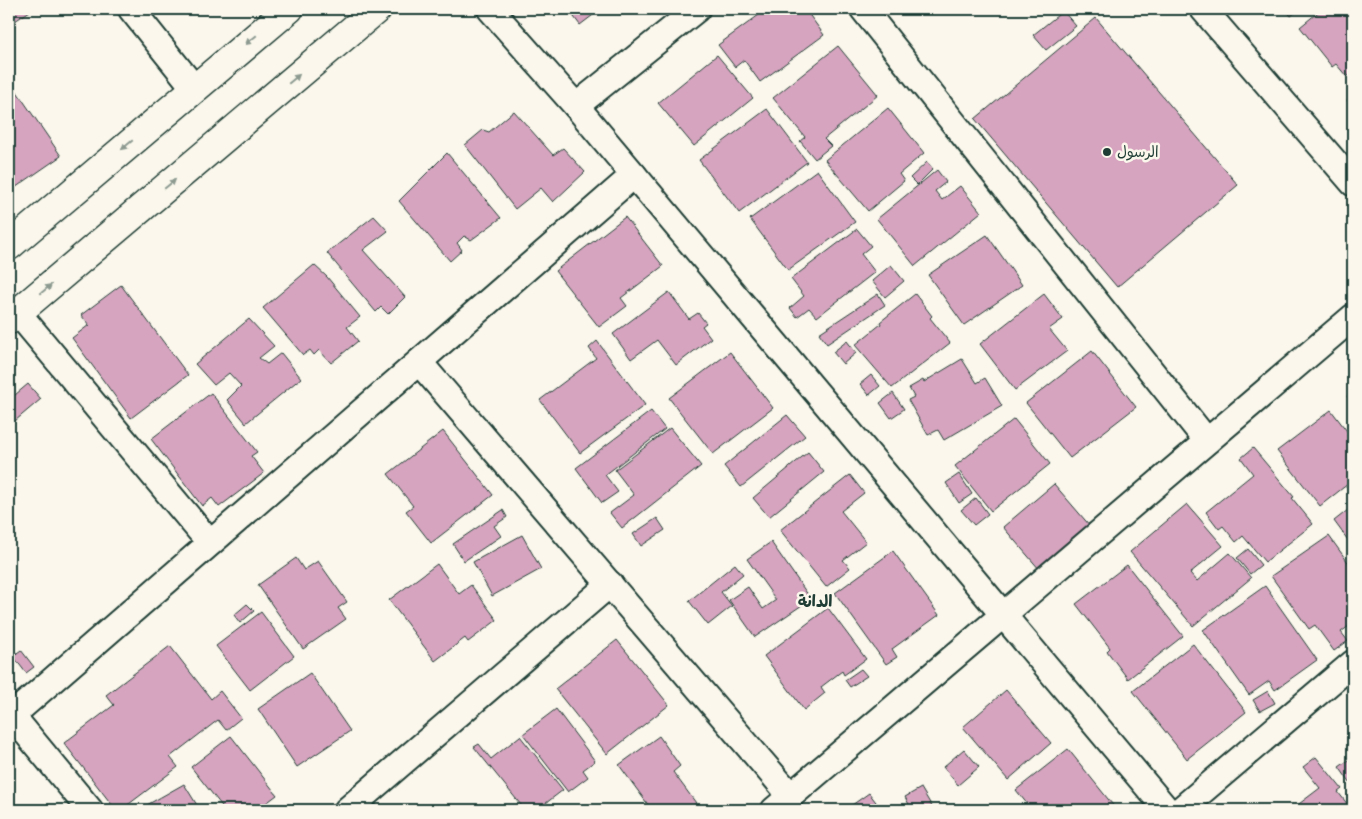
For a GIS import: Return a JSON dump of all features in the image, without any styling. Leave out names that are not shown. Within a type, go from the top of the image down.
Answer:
[{"type":"street","points":[[131,9],[195,88]]},
{"type":"street","points":[[9,246],[288,9]]},
{"type":"street","points":[[210,543],[13,317],[377,9]]},
{"type":"street","points":[[490,9],[576,106],[1167,810]]},
{"type":"street","points":[[576,106],[697,9]]},
{"type":"street","points":[[863,9],[1207,441]]},
{"type":"street","points":[[1203,9],[1353,183]]},
{"type":"street","points":[[90,810],[10,716],[634,175]]},
{"type":"street","points":[[419,362],[610,584],[782,803],[1353,317]]},
{"type":"street","points":[[346,810],[610,584]]},
{"type":"street","points":[[1180,810],[1353,663]]},
{"type":"building","points":[[9,9],[33,9],[9,25]]},
{"type":"building","points":[[568,9],[601,9],[580,25]]},
{"type":"building","points":[[767,9],[805,9],[824,35],[760,82],[744,60],[735,67],[718,45]]},
{"type":"building","points":[[1285,9],[1300,9],[1291,16]]},
{"type":"building","points":[[1322,9],[1353,9],[1353,72],[1347,77],[1336,64],[1332,67],[1300,27]]},
{"type":"building","points":[[1063,11],[1076,26],[1046,50],[1033,35]]},
{"type":"building","name":"الرسول","points":[[1096,18],[1238,185],[1117,287],[975,119]]},
{"type":"building","points":[[838,46],[878,95],[824,139],[831,146],[815,159],[800,141],[805,137],[773,98]]},
{"type":"building","points":[[717,55],[753,98],[694,146],[658,103]]},
{"type":"building","points":[[9,80],[61,156],[9,192]]},
{"type":"building","points":[[1353,95],[1353,108],[1347,100]]},
{"type":"building","points":[[888,108],[924,153],[899,174],[904,181],[868,211],[825,160]]},
{"type":"building","points":[[767,109],[807,162],[739,213],[699,160]]},
{"type":"building","points":[[514,111],[553,155],[563,148],[585,172],[553,202],[541,188],[515,209],[465,145],[483,130],[489,132]]},
{"type":"building","points":[[447,153],[501,218],[471,240],[464,236],[457,243],[462,250],[450,261],[399,201]]},
{"type":"building","points":[[927,162],[933,169],[917,185],[910,178]]},
{"type":"building","points":[[817,170],[855,222],[788,270],[750,219]]},
{"type":"building","points":[[937,170],[946,182],[935,191],[942,200],[960,186],[981,212],[915,266],[877,219]]},
{"type":"building","points":[[374,216],[388,231],[363,250],[405,297],[388,314],[381,307],[376,312],[327,253]]},
{"type":"building","points":[[625,217],[663,266],[621,298],[627,306],[599,327],[555,271]]},
{"type":"building","points":[[857,229],[871,246],[861,254],[875,272],[817,317],[809,308],[797,317],[790,308],[804,296],[791,279]]},
{"type":"building","points":[[987,235],[1022,285],[964,325],[928,275]]},
{"type":"building","points":[[314,265],[327,277],[360,317],[347,327],[358,341],[331,363],[319,350],[314,355],[310,350],[303,355],[263,308]]},
{"type":"building","points":[[891,265],[904,281],[885,297],[872,281]]},
{"type":"building","points":[[121,285],[188,375],[131,418],[72,338],[89,325],[81,315]]},
{"type":"building","points":[[669,292],[689,319],[698,313],[706,323],[702,326],[711,338],[676,365],[657,340],[631,359],[613,334]]},
{"type":"building","points":[[878,294],[885,305],[827,344],[819,333]]},
{"type":"building","points":[[915,294],[932,316],[930,318],[950,343],[892,388],[855,345]]},
{"type":"building","points":[[1044,294],[1063,319],[1049,329],[1067,351],[1015,390],[980,344]]},
{"type":"building","points":[[249,319],[274,346],[259,358],[267,364],[281,353],[301,378],[246,423],[227,400],[241,386],[229,373],[214,385],[195,364]]},
{"type":"building","points":[[597,341],[645,405],[580,453],[540,400],[596,358],[589,348]]},
{"type":"building","points":[[847,341],[856,353],[843,364],[833,352]]},
{"type":"building","points":[[1092,351],[1136,407],[1070,458],[1026,403]]},
{"type":"building","points":[[730,352],[773,408],[713,454],[669,398]]},
{"type":"building","points":[[962,359],[977,383],[985,378],[1002,406],[944,440],[938,430],[928,435],[908,400],[914,397],[909,388],[923,380],[924,382]]},
{"type":"building","points":[[871,375],[880,386],[869,395],[860,384]]},
{"type":"building","points":[[28,384],[41,399],[9,426],[9,400]]},
{"type":"building","points":[[1353,392],[1353,405],[1347,396]]},
{"type":"building","points":[[211,393],[257,452],[251,456],[264,473],[219,507],[212,498],[202,506],[151,439]]},
{"type":"building","points":[[893,393],[904,409],[891,418],[880,403]]},
{"type":"building","points":[[1331,410],[1353,439],[1353,480],[1320,506],[1277,451]]},
{"type":"building","points":[[651,411],[665,429],[605,475],[618,492],[602,503],[576,468]]},
{"type":"building","points":[[787,415],[805,436],[741,487],[724,466]]},
{"type":"building","points":[[1014,419],[1050,464],[991,511],[955,466]]},
{"type":"building","points":[[670,428],[701,466],[622,528],[610,513],[634,495],[615,470]]},
{"type":"building","points":[[443,431],[493,495],[431,543],[406,511],[413,506],[388,474]]},
{"type":"building","points":[[1253,448],[1294,497],[1292,498],[1313,524],[1265,562],[1243,536],[1236,542],[1223,526],[1219,529],[1206,512],[1253,474],[1241,458]]},
{"type":"building","points":[[808,452],[824,472],[769,517],[753,498]]},
{"type":"building","points":[[959,474],[972,494],[959,503],[946,483]]},
{"type":"building","points":[[850,475],[864,493],[841,511],[866,542],[843,560],[850,568],[826,587],[780,530]]},
{"type":"building","points":[[1054,484],[1091,527],[1040,570],[1003,527]]},
{"type":"building","points":[[976,498],[988,514],[974,525],[961,510]]},
{"type":"building","points":[[1187,504],[1223,546],[1190,573],[1197,581],[1230,553],[1251,578],[1193,626],[1130,552]]},
{"type":"building","points":[[1353,506],[1353,547],[1334,521]]},
{"type":"building","points":[[503,510],[507,517],[494,526],[501,536],[464,561],[453,544]]},
{"type":"building","points":[[657,518],[665,530],[641,546],[633,534]]},
{"type":"building","points":[[522,535],[541,569],[492,596],[473,562]]},
{"type":"building","points":[[1329,536],[1350,565],[1353,563],[1353,623],[1341,632],[1348,641],[1334,651],[1315,625],[1309,629],[1271,576]]},
{"type":"building","points":[[771,542],[811,599],[755,637],[729,600],[748,587],[763,609],[776,600],[747,559]]},
{"type":"building","points":[[1248,549],[1261,565],[1250,574],[1237,558]]},
{"type":"building","points":[[893,551],[939,615],[892,649],[897,657],[886,664],[835,593]]},
{"type":"building","points":[[296,558],[304,570],[318,561],[347,602],[338,608],[346,619],[303,649],[258,585]]},
{"type":"building","points":[[437,564],[459,594],[471,585],[497,620],[468,642],[465,638],[435,661],[389,600]]},
{"type":"building","points":[[735,564],[743,574],[721,592],[732,606],[708,625],[689,601]]},
{"type":"building","points":[[1127,565],[1183,636],[1128,679],[1107,651],[1110,648],[1076,604]]},
{"type":"building","points":[[1265,586],[1317,660],[1275,690],[1269,681],[1249,695],[1203,630]]},
{"type":"building","points":[[247,604],[254,611],[240,623],[234,615]]},
{"type":"building","points":[[828,608],[866,659],[844,675],[842,671],[821,687],[825,693],[804,710],[764,656]]},
{"type":"building","points":[[261,612],[294,656],[250,690],[216,646]]},
{"type":"building","points":[[617,640],[669,705],[607,754],[555,689]]},
{"type":"building","points":[[1193,644],[1246,712],[1187,759],[1133,691]]},
{"type":"building","points":[[170,646],[211,699],[220,691],[241,718],[226,730],[218,720],[170,757],[178,767],[121,810],[116,810],[64,743],[114,705],[106,695]]},
{"type":"building","points":[[21,650],[34,667],[26,673],[13,656]]},
{"type":"building","points":[[861,669],[867,676],[850,687],[845,680]]},
{"type":"building","points":[[310,673],[350,731],[297,767],[258,709]]},
{"type":"building","points":[[1006,690],[1051,743],[1008,780],[963,727]]},
{"type":"building","points":[[1268,691],[1275,703],[1260,711],[1253,700]]},
{"type":"building","points":[[556,709],[595,761],[583,770],[588,777],[568,792],[523,734]]},
{"type":"building","points":[[231,736],[277,795],[257,810],[225,810],[191,767]]},
{"type":"building","points":[[520,736],[563,790],[537,810],[525,810],[474,747],[479,744],[491,759]]},
{"type":"building","points":[[659,736],[680,766],[673,772],[696,803],[686,810],[652,810],[619,765]]},
{"type":"building","points":[[964,749],[979,767],[958,785],[943,767]]},
{"type":"building","points":[[1068,749],[1116,809],[1032,810],[1016,790]]},
{"type":"building","points":[[1316,757],[1342,789],[1338,792],[1352,810],[1291,810],[1320,788],[1303,767]]},
{"type":"building","points":[[1353,757],[1353,787],[1339,767]]},
{"type":"building","points":[[184,784],[200,810],[138,810]]},
{"type":"building","points":[[921,788],[934,810],[912,810],[905,797]]},
{"type":"building","points":[[869,793],[882,810],[845,810]]},
{"type":"place","name":"الرسول","points":[[1107,152]]},
{"type":"district","name":"الدانة","points":[[815,602]]}]
